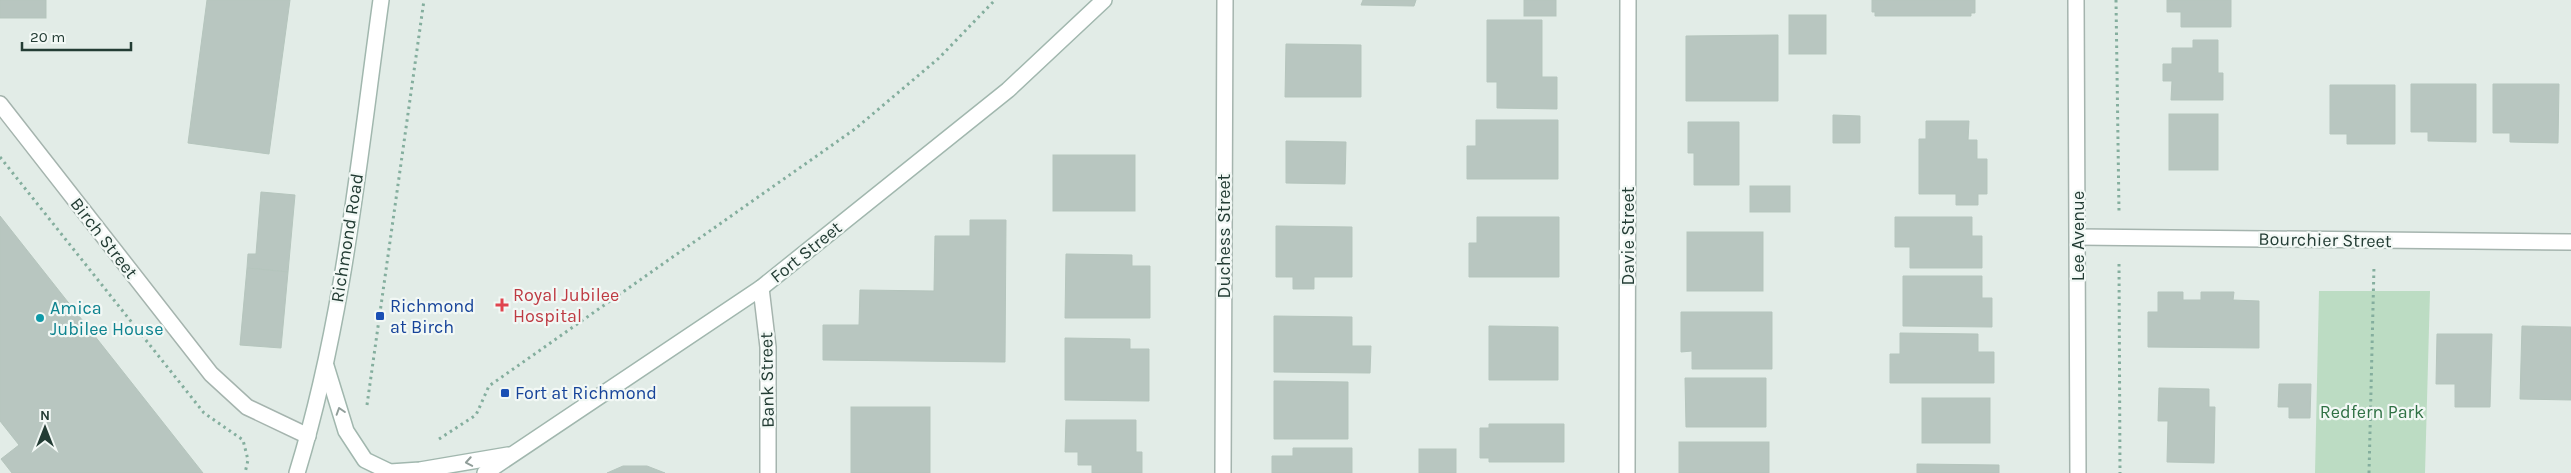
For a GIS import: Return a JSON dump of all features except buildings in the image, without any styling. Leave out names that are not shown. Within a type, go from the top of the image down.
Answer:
[{"type":"street","name":"Richmond Road","points":[[297,473],[326,366],[350,230],[381,0]]},
{"type":"street","name":"Fort Street","points":[[485,473],[517,454],[761,288],[1008,90],[1104,0]]},
{"type":"street","name":"Duchess Street","points":[[1223,473],[1225,0]]},
{"type":"street","name":"Davie Street","points":[[1627,473],[1628,0]]},
{"type":"street","name":"Lee Avenue","points":[[2076,0],[2078,473]]},
{"type":"street","name":"Birch Street","points":[[0,104],[211,374],[247,407],[308,436]]},
{"type":"street","name":"Bourchier Street","points":[[2078,237],[2571,242]]},
{"type":"street","name":"Bank Street","points":[[761,288],[768,346],[768,473]]},
{"type":"street","points":[[326,366],[346,431],[365,460],[390,472],[420,470],[517,454]]},
{"type":"path","points":[[366,413],[424,0]]},
{"type":"path","points":[[436,442],[476,414],[489,386],[854,129],[939,58],[995,0]]},
{"type":"path","points":[[0,157],[198,407],[243,440],[248,460],[244,473]]},
{"type":"path","points":[[2369,473],[2375,241]]},
{"type":"green space","name":"Redfern Park","points":[[2319,291],[2430,291],[2425,473],[2315,473]]},
{"type":"place","name":"Royal Jubilee Hospital","points":[[502,305]]},
{"type":"place","name":"Richmond at Birch","points":[[380,316]]},
{"type":"place","name":"Amica Jubilee House","points":[[40,318]]},
{"type":"place","name":"Fort at Richmond","points":[[505,393]]}]
